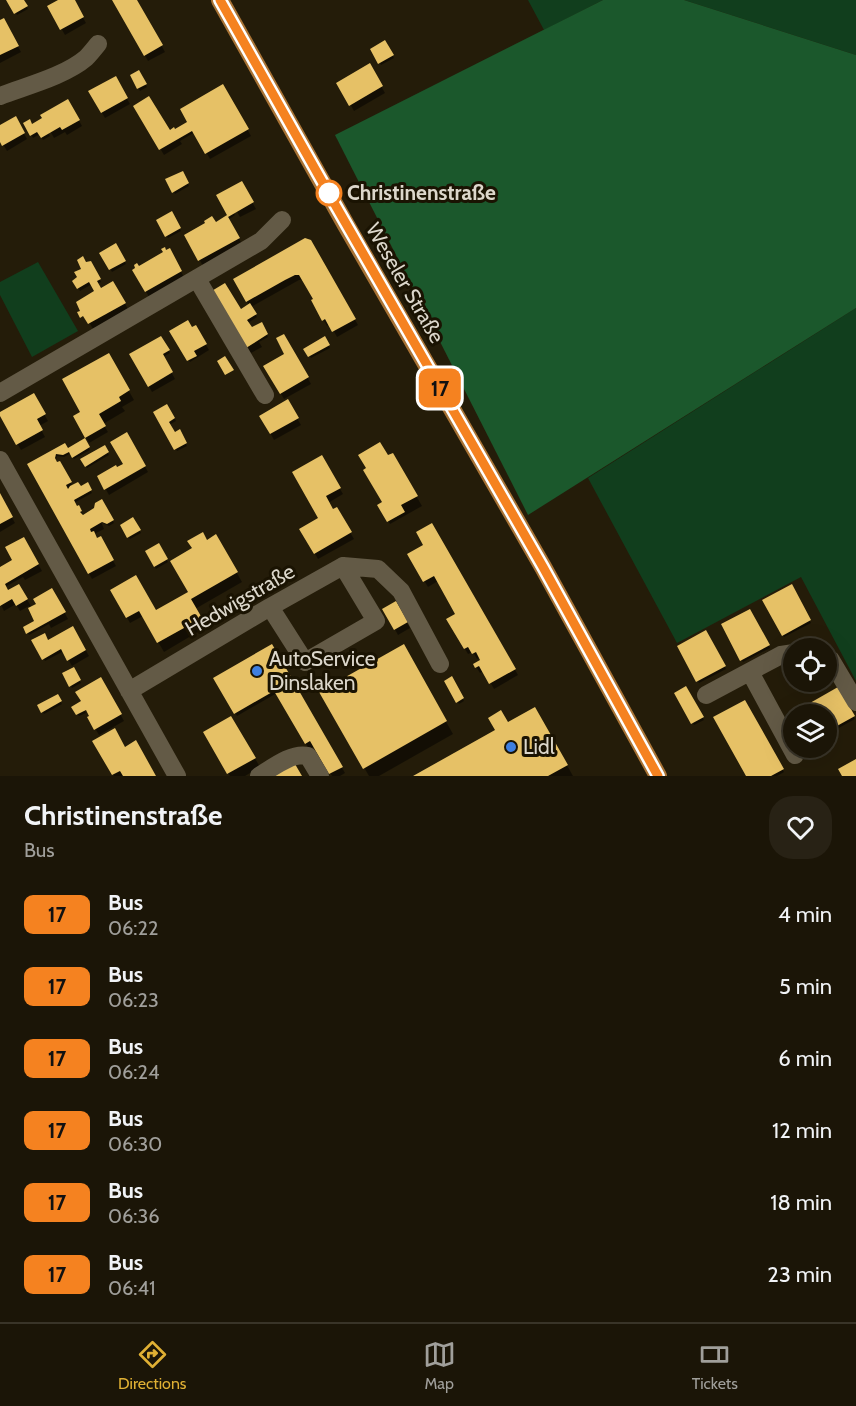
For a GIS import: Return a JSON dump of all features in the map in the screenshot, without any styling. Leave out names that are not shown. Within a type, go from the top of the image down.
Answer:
[{"type":"main road","name":"Weseler Straße","points":[[220,0],[543,567],[658,776]]},
{"type":"street","points":[[0,96],[73,67],[86,58],[99,44]]},
{"type":"street","points":[[0,393],[261,241],[282,220]]},
{"type":"street","points":[[197,279],[265,395]]},
{"type":"street","points":[[0,460],[177,776]]},
{"type":"street","points":[[343,566],[378,569],[401,591],[441,664]]},
{"type":"street","points":[[270,607],[305,662],[376,621],[343,566]]},
{"type":"street","name":"Hedwigstraße","points":[[129,691],[343,566]]},
{"type":"street","points":[[706,695],[783,655]]},
{"type":"street","points":[[837,670],[856,702]]},
{"type":"street","points":[[750,672],[783,733]]},
{"type":"street","points":[[259,776],[295,755],[302,754],[308,756],[320,776]]},
{"type":"green space","points":[[528,0],[603,0],[544,30]]},
{"type":"green space","points":[[603,0],[684,0],[856,55],[856,308],[528,515],[335,135]]},
{"type":"green space","points":[[684,0],[856,0],[856,55]]},
{"type":"green space","points":[[38,262],[78,331],[32,357],[0,295],[0,282]]},
{"type":"green space","points":[[856,308],[856,681],[837,645],[837,638],[833,638],[801,577],[677,643],[588,478]]},
{"type":"building","points":[[6,0],[24,0],[28,6],[14,14]]},
{"type":"building","points":[[58,0],[75,0],[84,17],[60,30],[47,6]]},
{"type":"building","points":[[112,0],[137,0],[163,45],[144,56]]},
{"type":"building","points":[[4,18],[19,46],[0,55],[0,20]]},
{"type":"building","points":[[385,40],[394,55],[378,64],[370,49]]},
{"type":"building","points":[[370,63],[383,86],[349,106],[336,83]]},
{"type":"building","points":[[139,70],[147,84],[137,89],[130,75]]},
{"type":"building","points":[[116,76],[128,98],[101,113],[88,91]]},
{"type":"building","points":[[223,84],[249,129],[205,154],[192,131],[159,150],[133,106],[149,96],[170,130],[174,127],[175,129],[187,122],[180,109]]},
{"type":"building","points":[[68,99],[80,120],[62,130],[60,127],[41,138],[37,132],[30,136],[23,123],[30,119],[32,124],[42,118],[40,115]]},
{"type":"building","points":[[16,116],[25,133],[2,146],[0,125]]},
{"type":"building","points":[[183,171],[189,183],[172,193],[165,179]]},
{"type":"building","points":[[242,181],[254,202],[228,217],[216,195]]},
{"type":"building","points":[[172,211],[181,228],[165,237],[156,220]]},
{"type":"building","points":[[227,215],[240,238],[198,261],[184,235],[205,223],[204,221],[212,216],[216,222]]},
{"type":"building","points":[[305,238],[311,240],[356,319],[332,332],[325,319],[322,321],[299,275],[285,280],[246,302],[233,279]]},
{"type":"building","points":[[116,243],[126,261],[109,270],[99,253]]},
{"type":"building","points":[[165,247],[166,250],[170,248],[182,271],[145,292],[132,270],[135,268],[134,265],[137,263],[139,266],[163,252],[161,249]]},
{"type":"building","points":[[83,256],[86,262],[91,261],[101,279],[97,281],[101,288],[113,281],[126,303],[88,324],[83,316],[80,318],[76,302],[94,291],[89,282],[77,289],[72,281],[77,277],[74,272],[81,269],[77,260]]},
{"type":"building","points":[[225,283],[241,309],[250,303],[257,314],[247,320],[252,327],[262,322],[268,334],[246,348],[210,292]]},
{"type":"building","points":[[188,320],[192,327],[196,325],[207,344],[194,351],[197,356],[187,361],[169,331]]},
{"type":"building","points":[[284,334],[309,377],[280,394],[263,366],[284,354],[276,338]]},
{"type":"building","points":[[161,336],[170,350],[163,354],[173,372],[148,387],[129,354]]},
{"type":"building","points":[[325,336],[330,345],[308,357],[303,349]]},
{"type":"building","points":[[109,353],[130,390],[119,397],[121,401],[99,414],[106,426],[85,438],[73,416],[80,412],[62,379]]},
{"type":"building","points":[[225,356],[234,370],[225,375],[217,361]]},
{"type":"building","points":[[34,393],[46,414],[37,419],[43,430],[16,445],[0,412]]},
{"type":"building","points":[[288,399],[299,418],[270,434],[259,416]]},
{"type":"building","points":[[167,404],[175,418],[169,422],[175,432],[180,429],[187,443],[174,450],[153,412]]},
{"type":"building","points":[[127,432],[146,466],[104,490],[97,476],[116,465],[117,467],[123,464],[110,442]]},
{"type":"building","points":[[85,438],[90,447],[72,458],[69,452],[63,455],[56,454],[55,458],[57,462],[60,461],[72,482],[66,485],[68,489],[78,482],[81,486],[88,482],[92,490],[74,500],[82,511],[80,512],[83,515],[102,499],[114,520],[107,524],[102,522],[90,529],[91,532],[94,531],[97,538],[101,536],[114,560],[88,574],[27,464],[65,443],[68,448]]},
{"type":"building","points":[[380,442],[388,455],[393,453],[418,496],[401,505],[405,512],[387,522],[377,505],[382,502],[363,470],[366,468],[358,455]]},
{"type":"building","points":[[105,445],[109,452],[85,467],[80,459]]},
{"type":"building","points":[[322,455],[341,488],[326,496],[333,509],[337,507],[352,532],[314,554],[299,529],[318,518],[292,472]]},
{"type":"building","points":[[0,493],[13,517],[0,524]]},
{"type":"building","points":[[133,517],[141,530],[127,538],[120,525]]},
{"type":"building","points":[[432,523],[516,669],[489,684],[479,666],[475,668],[473,664],[480,660],[476,652],[472,654],[468,647],[464,649],[446,619],[455,614],[434,576],[423,582],[407,554],[423,545],[416,532]]},
{"type":"building","points":[[203,532],[207,540],[216,534],[238,572],[191,599],[202,618],[157,643],[139,611],[126,618],[110,590],[136,575],[156,610],[188,592],[170,561],[192,548],[187,541]]},
{"type":"building","points":[[24,537],[39,564],[5,584],[8,590],[19,584],[28,599],[16,606],[12,599],[0,606],[0,567],[12,560],[5,547]]},
{"type":"building","points":[[159,543],[168,559],[154,567],[145,551]]},
{"type":"building","points":[[792,584],[811,620],[782,636],[762,600]]},
{"type":"building","points":[[52,588],[66,612],[26,634],[23,627],[34,621],[28,608],[36,604],[33,599]]},
{"type":"building","points":[[396,601],[408,622],[394,630],[382,609]]},
{"type":"building","points":[[750,609],[770,645],[740,661],[721,624]]},
{"type":"building","points":[[73,626],[86,650],[67,661],[61,649],[42,660],[31,640],[45,633],[48,640]]},
{"type":"building","points":[[706,630],[726,666],[696,682],[677,646]]},
{"type":"building","points":[[272,644],[343,767],[329,774],[310,741],[305,744],[274,691],[234,714],[213,678]]},
{"type":"building","points":[[404,644],[447,721],[363,769],[319,692]]},
{"type":"building","points":[[74,667],[81,680],[69,687],[62,673]]},
{"type":"building","points":[[452,676],[464,698],[456,703],[444,681]]},
{"type":"building","points":[[101,677],[122,714],[94,730],[86,710],[76,715],[71,707],[81,701],[75,692]]},
{"type":"building","points":[[686,686],[704,717],[691,724],[674,693]]},
{"type":"building","points":[[837,688],[855,716],[837,726],[837,704],[808,704],[829,692],[837,692]]},
{"type":"building","points":[[58,694],[62,701],[41,713],[37,705]]},
{"type":"building","points":[[745,700],[784,769],[771,776],[746,776],[713,717]]},
{"type":"building","name":"Lidl","points":[[535,707],[568,765],[548,776],[413,776],[495,730],[488,718],[501,710],[508,722]]},
{"type":"building","points":[[231,716],[256,758],[227,774],[203,732]]},
{"type":"building","points":[[115,728],[125,747],[136,740],[156,776],[123,776],[120,771],[112,775],[92,741]]},
{"type":"building","points":[[856,759],[856,776],[842,776],[838,769]]},
{"type":"building","points":[[295,764],[302,776],[273,776]]},
{"type":"bus line","name":"17","points":[[220,0],[543,567],[658,776]]},
{"type":"place","name":"Christinenstraße","points":[[329,193]]},
{"type":"place","name":"AutoService Dinslaken","points":[[257,671]]},
{"type":"place","name":"Lidl","points":[[511,747]]}]
